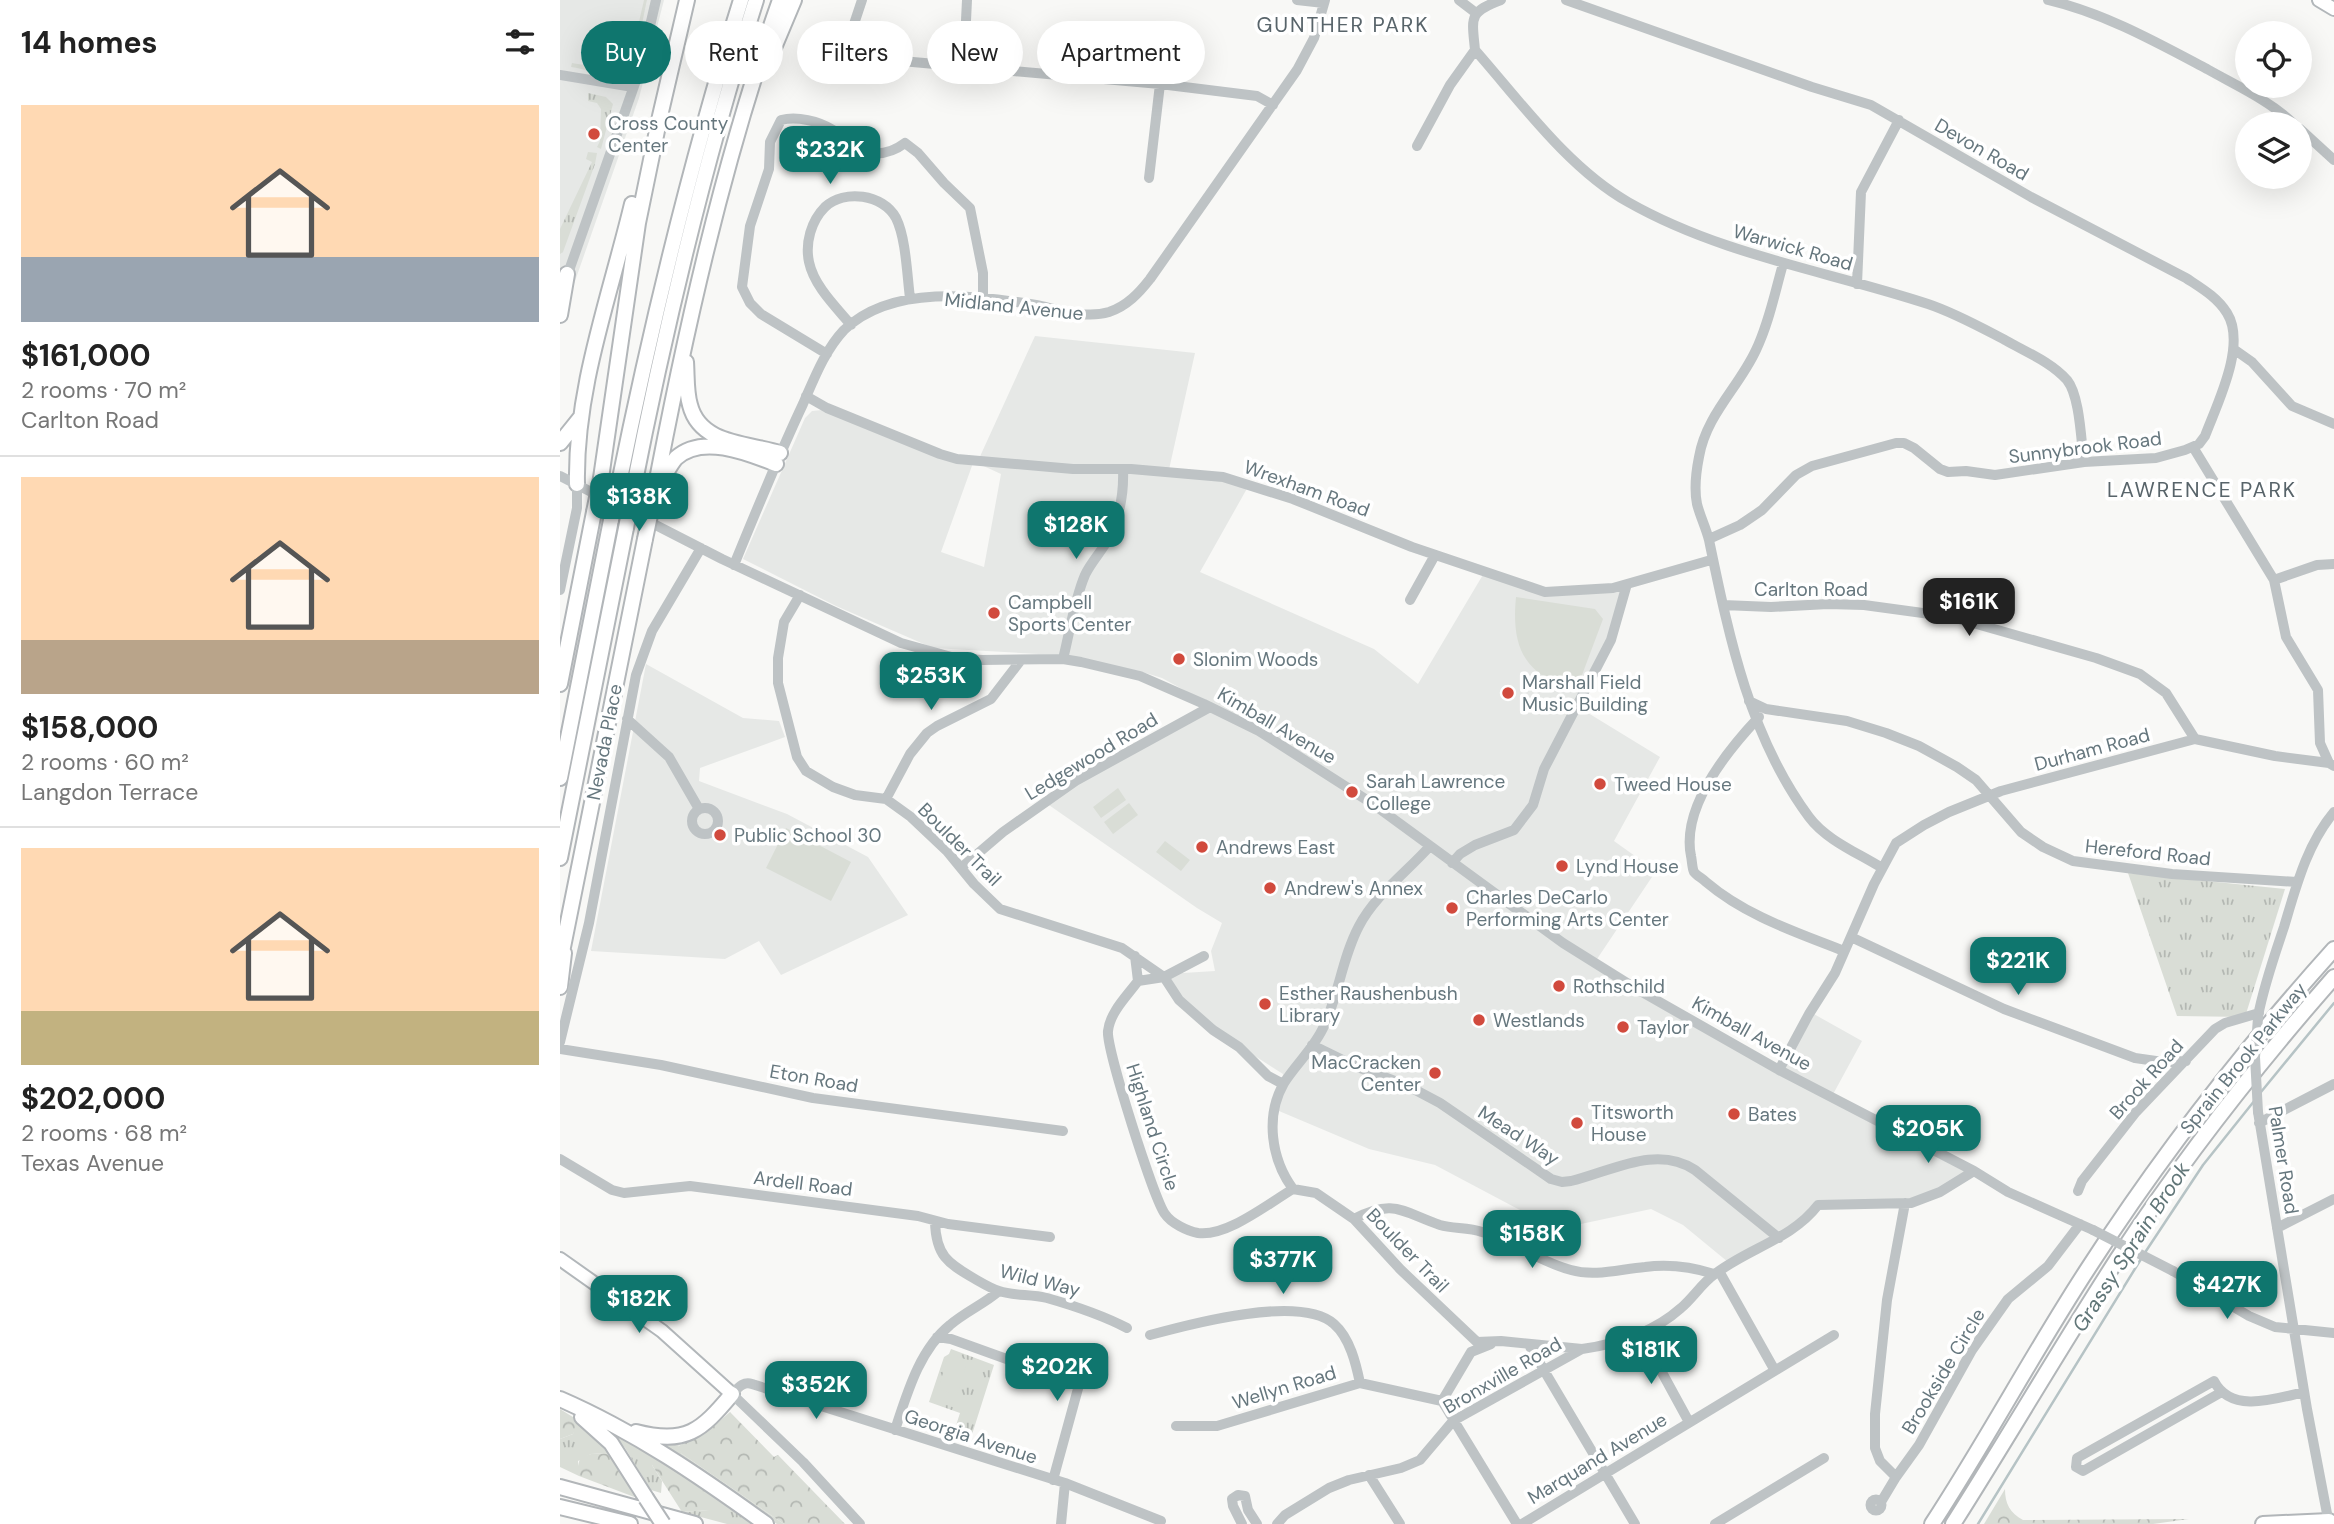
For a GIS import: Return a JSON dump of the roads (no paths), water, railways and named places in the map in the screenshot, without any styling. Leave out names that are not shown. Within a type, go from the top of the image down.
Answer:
[{"type":"highway","points":[[560,684],[601,478],[638,223],[685,0]]},
{"type":"highway","points":[[560,778],[662,280],[734,0]]},
{"type":"highway","points":[[705,120],[741,0]]},
{"type":"highway","points":[[560,858],[653,391],[693,216],[756,0]]},
{"type":"highway","points":[[560,962],[685,344],[746,108],[780,0]]},
{"type":"highway","points":[[746,108],[794,0]]},
{"type":"highway","points":[[577,484],[582,416],[590,370],[638,181],[660,116]]},
{"type":"highway","points":[[560,315],[567,274]]},
{"type":"highway","points":[[685,344],[688,401],[701,427],[723,439],[778,458]]},
{"type":"highway","points":[[560,443],[582,416]]},
{"type":"highway","points":[[653,500],[678,457],[698,448],[714,447],[778,458]]},
{"type":"highway","points":[[560,987],[565,939]]},
{"type":"highway","name":"Sprain Brook Parkway","points":[[1932,1524],[2122,1216],[2231,1069],[2334,948]]},
{"type":"highway","name":"Sprain Brook Parkway","points":[[1953,1524],[2084,1311],[2155,1203],[2239,1090],[2334,977]]},
{"type":"highway","points":[[619,1427],[659,1437],[685,1435],[705,1425],[732,1394]]},
{"type":"highway","points":[[560,1401],[619,1427],[696,1475],[766,1524]]},
{"type":"highway","points":[[560,1401],[602,1432],[663,1524]]},
{"type":"highway","points":[[560,1477],[609,1502]]},
{"type":"highway","points":[[560,1487],[695,1524]]},
{"type":"highway","points":[[560,1507],[630,1524]]},
{"type":"highway","points":[[2263,1524],[2331,1522]]},
{"type":"main road","points":[[2319,0],[2334,9]]},
{"type":"main road","points":[[560,1259],[662,1331],[732,1394]]},
{"type":"street","points":[[560,291],[633,87],[656,0]]},
{"type":"street","points":[[862,0],[853,27],[854,44],[861,52],[879,59],[1037,73]]},
{"type":"street","points":[[966,21],[967,0]]},
{"type":"street","points":[[1297,0],[1325,1]]},
{"type":"street","points":[[1459,0],[1476,13]]},
{"type":"street","points":[[1417,146],[1450,85],[1475,50],[1471,21],[1476,13],[1501,0]]},
{"type":"street","name":"Devon Road","points":[[1566,0],[1811,87],[1871,105],[2031,197],[2175,272],[2207,292],[2228,315],[2234,332],[2235,350]]},
{"type":"street","points":[[2048,0],[2083,9],[2164,47],[2265,101],[2279,112]]},
{"type":"street","name":"Midland Avenue","points":[[734,565],[806,396],[827,354],[850,325],[874,309],[910,298],[983,299],[1083,314],[1106,313],[1122,307],[1150,279],[1297,70],[1318,26],[1325,1]]},
{"type":"street","name":"Warwick Road","points":[[1475,50],[1554,140],[1606,188],[1628,202],[1712,241],[1930,305],[1963,318],[2043,360],[2068,382],[2074,393],[2084,462]]},
{"type":"street","points":[[560,75],[633,87]]},
{"type":"street","points":[[1149,178],[1160,84],[1257,96],[1273,105]]},
{"type":"street","points":[[827,354],[761,314],[750,303],[742,287],[750,226],[769,169],[770,142],[781,120],[789,118],[816,122],[835,131],[864,153],[887,154],[905,143],[918,153],[970,208],[983,274],[983,299]]},
{"type":"street","points":[[1857,284],[1861,192],[1899,120]]},
{"type":"street","points":[[2312,141],[2334,160]]},
{"type":"street","points":[[850,325],[821,288],[809,263],[808,243],[811,229],[826,206],[838,199],[874,199],[886,206],[895,217],[901,235],[910,298]]},
{"type":"street","points":[[1783,264],[1757,349],[1743,376],[1720,405],[1699,455],[1696,483],[1698,504],[1709,538],[1723,605],[1749,701],[1779,771],[1822,832],[1882,868]]},
{"type":"street","points":[[560,299],[567,274]]},
{"type":"street","points":[[2332,765],[2320,743],[2318,690],[2286,637],[2274,580],[2193,447],[2205,436],[2235,350],[2255,365],[2292,406],[2334,424]]},
{"type":"street","name":"Wrexham Road","points":[[806,396],[853,418],[957,459],[1073,469],[1124,469],[1223,477],[1249,484],[1435,555],[1545,592],[1581,591],[1627,584],[1712,560]]},
{"type":"street","name":"Sunnybrook Road","points":[[1709,538],[1740,525],[1762,510],[1796,475],[1812,466],[1896,443],[1904,443],[1914,448],[1940,469],[1948,472],[1966,471],[1995,475],[2084,462],[2156,458],[2193,447]]},
{"type":"street","points":[[1063,659],[1074,610],[1086,574],[1109,538],[1120,512],[1124,469]]},
{"type":"street","name":"Kimball Avenue","points":[[560,476],[734,565],[901,643],[930,652],[982,660],[1063,659],[1140,676],[1259,731],[1333,777],[1563,943],[1635,988],[1779,1070],[2008,1192],[2080,1224],[2173,1271],[2249,1316],[2276,1327],[2294,1329]]},
{"type":"street","points":[[560,590],[576,508],[577,484]]},
{"type":"street","name":"Nevada Place","points":[[560,1042],[581,958],[642,654],[652,631],[701,548]]},
{"type":"street","points":[[1410,600],[1435,555]]},
{"type":"street","points":[[2274,580],[2317,565],[2334,564]]},
{"type":"street","points":[[1452,863],[1460,853],[1475,845],[1514,830],[1532,805],[1544,769],[1611,640],[1627,584]]},
{"type":"street","name":"Boulder Trail","points":[[800,595],[783,622],[778,683],[797,757],[806,771],[833,788],[855,795],[886,799],[911,817],[1000,909],[1122,948],[1164,977],[1179,1000],[1213,1030],[1239,1047],[1268,1076],[1283,1084],[1276,1104],[1273,1144],[1283,1175],[1293,1188],[1316,1193],[1354,1219],[1400,1269],[1472,1338],[1478,1342],[1501,1341],[1582,1349]]},
{"type":"street","name":"Carlton Road","points":[[1723,605],[1864,605],[1952,617],[2140,674],[2165,693],[2195,738]]},
{"type":"street","points":[[886,799],[910,754],[927,733],[992,699],[1021,660]]},
{"type":"street","name":"Hereford Road","points":[[1749,701],[1766,709],[1820,715],[1886,733],[1919,746],[1976,780],[2021,832],[2043,848],[2073,861],[2172,874],[2297,882]]},
{"type":"street","name":"Ledgewood Road","points":[[962,867],[1003,832],[1077,780],[1210,707]]},
{"type":"street","points":[[1766,709],[1724,756],[1692,819],[1688,844],[1694,872],[1750,913],[1844,951]]},
{"type":"street","points":[[627,719],[669,757],[699,809]]},
{"type":"street","points":[[2184,741],[2188,726]]},
{"type":"street","name":"Durham Road","points":[[1779,1070],[1835,973],[1896,843],[1949,812],[1990,796],[2195,738],[2275,756],[2332,765]]},
{"type":"street","name":"Palmer Road","points":[[2331,1522],[2304,1392],[2277,1228],[2259,1117],[2255,1057],[2258,1015],[2266,977],[2297,882],[2315,837],[2334,812]]},
{"type":"street","points":[[1283,1084],[1323,1030],[1335,999],[1342,965],[1359,924],[1373,905],[1430,846]]},
{"type":"street","points":[[1851,937],[2004,1009],[2135,1058],[2163,1062],[2186,1061]]},
{"type":"street","points":[[1135,956],[1138,981],[1164,977],[1204,956]]},
{"type":"street","name":"Highland Circle","points":[[1138,981],[1110,1021],[1108,1045],[1164,1213],[1191,1231],[1210,1233],[1236,1223],[1293,1188]]},
{"type":"street","name":"Brook Road","points":[[2078,1191],[2082,1181],[2136,1112],[2215,1030],[2225,1023],[2258,1015]]},
{"type":"street","name":"Mead Way","points":[[1312,1045],[1355,1066],[1408,1086],[1440,1103],[1551,1179],[1571,1181],[1642,1160],[1673,1161],[1695,1170],[1779,1238]]},
{"type":"street","name":"Eton Road","points":[[560,1049],[661,1065],[813,1098],[1063,1131]]},
{"type":"street","name":"Boulder Trail","points":[[1268,1076],[1276,1104]]},
{"type":"street","points":[[2259,1117],[2334,1084]]},
{"type":"street","name":"Ardell Road","points":[[560,1159],[600,1184],[624,1193],[690,1186],[918,1216],[935,1222],[1050,1237]]},
{"type":"street","name":"Bronxville Road","points":[[1277,1524],[1285,1515],[1349,1479],[1401,1468],[1420,1460],[1453,1421],[1582,1349],[1640,1334],[1656,1327],[1681,1308],[1717,1273],[1806,1221],[1818,1205],[1905,1203],[1940,1192],[1973,1171]]},
{"type":"street","points":[[2277,1228],[2334,1199]]},
{"type":"street","name":"Brookside Circle","points":[[1896,1477],[1880,1461],[1875,1448],[1875,1414],[1887,1300],[1905,1203]]},
{"type":"street","points":[[1354,1219],[1368,1212],[1397,1207],[1443,1226],[1480,1231],[1573,1271],[1595,1273],[1666,1265],[1717,1273],[1774,1369]]},
{"type":"street","name":"Wild Way","points":[[935,1222],[935,1234],[942,1255],[951,1265],[999,1291],[1043,1297],[1108,1318],[1127,1328]]},
{"type":"street","name":"Brookside Circle","points":[[1881,1502],[1919,1445],[1972,1350],[2008,1298],[2048,1266],[2080,1224]]},
{"type":"street","points":[[895,1430],[914,1378],[937,1337],[950,1324],[999,1291]]},
{"type":"street","points":[[1150,1335],[1222,1318],[1290,1311],[1311,1313],[1334,1324],[1342,1333],[1360,1383]]},
{"type":"street","points":[[2294,1329],[2334,1333]]},
{"type":"street","points":[[1640,1334],[1689,1422]]},
{"type":"street","name":"Marquand Avenue","points":[[1520,1524],[1834,1335]]},
{"type":"street","points":[[937,1337],[951,1339],[1079,1385],[1053,1480]]},
{"type":"street","points":[[1501,1341],[1471,1352],[1443,1401],[1453,1421],[1520,1524]]},
{"type":"street","points":[[1529,1345],[1634,1524]]},
{"type":"street","points":[[2220,1393],[2083,1471],[2076,1467],[2077,1458],[2214,1381],[2220,1393],[2238,1400],[2252,1401],[2304,1392]]},
{"type":"street","name":"Georgia Avenue","points":[[732,1394],[742,1384],[750,1383],[1065,1483],[1161,1521]]},
{"type":"street","name":"Wellyn Road","points":[[1175,1426],[1217,1426],[1360,1383],[1443,1401]]},
{"type":"street","points":[[732,1394],[803,1462],[860,1524]]},
{"type":"street","points":[[2162,1410],[2169,1422]]},
{"type":"street","points":[[1715,1524],[1824,1458]]},
{"type":"street","points":[[1370,1475],[1400,1524]]},
{"type":"street","points":[[1061,1524],[1065,1483]]},
{"type":"street","points":[[1242,1524],[1232,1499],[1238,1495],[1245,1496],[1248,1510],[1256,1524]]},
{"type":"waterway","name":"Grassy Sprain Brook","points":[[2261,1092],[2334,1003]]},
{"type":"waterway","name":"Grassy Sprain Brook","points":[[2144,1254],[2203,1165],[2255,1100]]},
{"type":"waterway","name":"Grassy Sprain Brook","points":[[1978,1524],[2141,1259]]},
{"type":"place","name":"Cross County Center","points":[[594,134]]},
{"type":"place","name":"Campbell Sports Center","points":[[994,613]]},
{"type":"place","name":"Slonim Woods","points":[[1179,659]]},
{"type":"place","name":"Marshall Field Music Building","points":[[1508,693]]},
{"type":"place","name":"Tweed House","points":[[1600,784]]},
{"type":"place","name":"Sarah Lawrence College","points":[[1352,792]]},
{"type":"place","name":"Public School 30","points":[[720,835]]},
{"type":"place","name":"Andrews East","points":[[1202,847]]},
{"type":"place","name":"Lynd House","points":[[1562,866]]},
{"type":"place","name":"Andrew's Annex","points":[[1270,888]]},
{"type":"place","name":"Charles DeCarlo Performing Arts Center","points":[[1452,908]]},
{"type":"place","name":"Rothschild","points":[[1559,986]]},
{"type":"place","name":"Esther Raushenbush Library","points":[[1265,1004]]},
{"type":"place","name":"Westlands","points":[[1479,1020]]},
{"type":"place","name":"Taylor","points":[[1623,1027]]},
{"type":"place","name":"MacCracken Center","points":[[1435,1073]]},
{"type":"place","name":"Bates","points":[[1734,1114]]},
{"type":"place","name":"Titsworth House","points":[[1577,1123]]},
{"type":"district","name":"GUNTHER PARK","points":[[1343,25]]},
{"type":"district","name":"LAWRENCE PARK","points":[[2202,490]]}]
